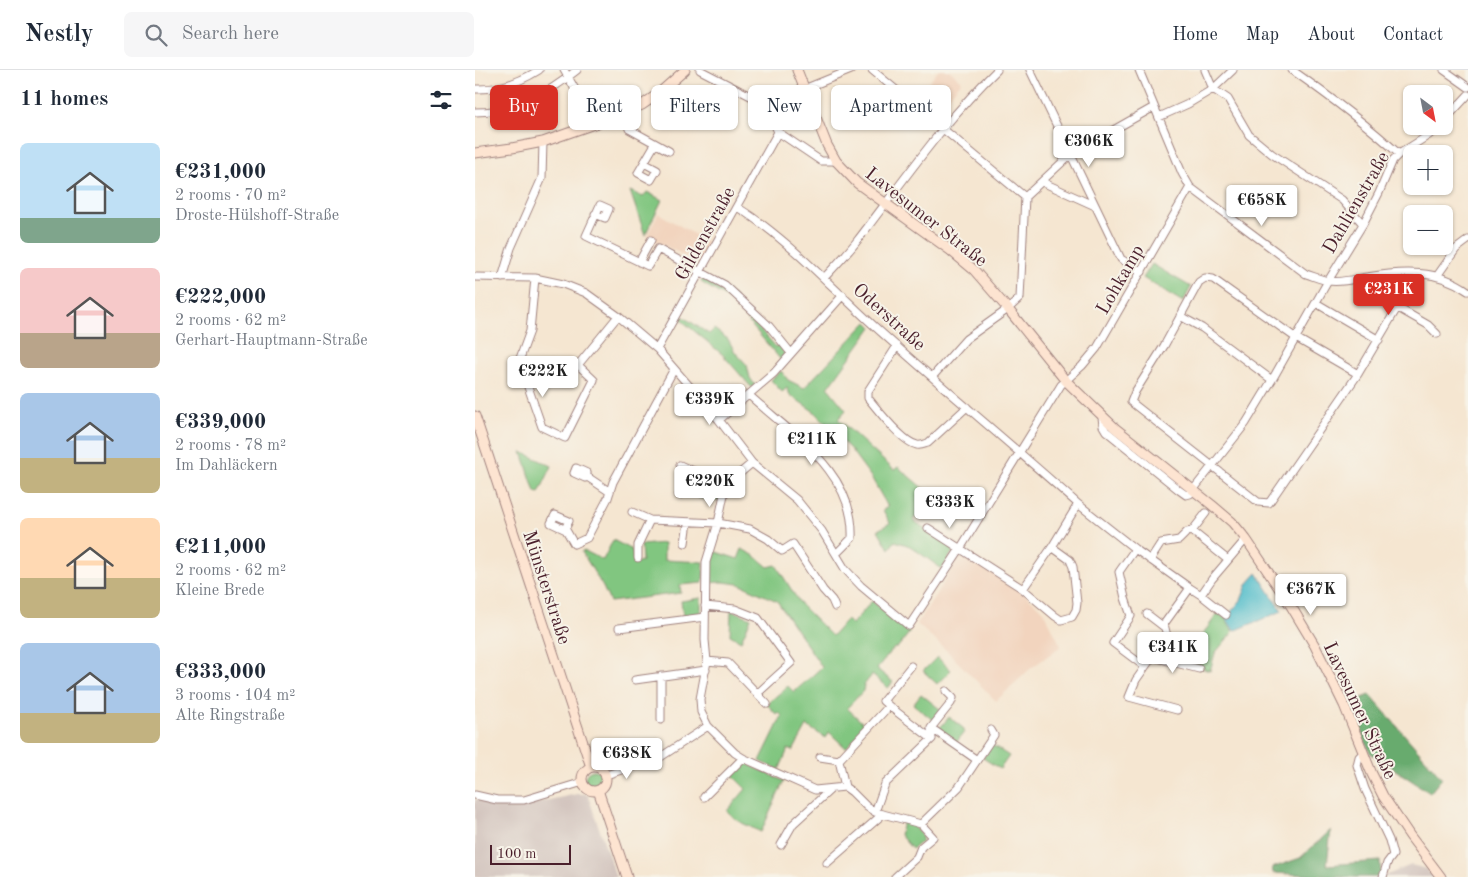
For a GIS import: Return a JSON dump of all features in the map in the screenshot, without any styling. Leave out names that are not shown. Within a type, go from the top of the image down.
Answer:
[{"type":"street","points":[[475,90],[508,85],[539,70]]},
{"type":"street","points":[[564,70],[573,85]]},
{"type":"street","points":[[475,112],[497,110],[531,101],[553,89],[577,70]]},
{"type":"street","points":[[641,106],[685,70]]},
{"type":"street","points":[[699,70],[756,99],[769,112],[778,132],[821,161],[837,161]]},
{"type":"street","name":"Lavesumer Straße","points":[[797,70],[803,85]]},
{"type":"street","points":[[814,85],[851,70]]},
{"type":"street","points":[[872,70],[890,85]]},
{"type":"street","points":[[951,119],[974,92],[997,70]]},
{"type":"street","points":[[1030,70],[1121,259],[1142,272]]},
{"type":"street","points":[[1139,70],[1182,173],[1190,187],[1306,274],[1328,281],[1340,281],[1410,272],[1437,276],[1453,282],[1468,291]]},
{"type":"street","points":[[1205,70],[1213,89],[1228,99],[1249,134],[1272,154],[1342,200],[1363,224]]},
{"type":"street","points":[[1159,117],[1188,104],[1213,89],[1233,70]]},
{"type":"street","points":[[1292,70],[1348,110],[1399,154]]},
{"type":"street","points":[[1444,70],[1468,87]]},
{"type":"street","points":[[1453,111],[1468,95]]},
{"type":"street","points":[[933,376],[966,339],[1008,309],[1020,298],[1025,197],[1071,154],[1154,106]]},
{"type":"street","points":[[475,153],[543,142],[578,130]]},
{"type":"street","points":[[631,130],[669,150]]},
{"type":"street","name":"Lavesumer Straße","points":[[821,130],[837,161],[857,183],[950,250],[974,270],[1065,380],[1103,417],[1226,517],[1246,539],[1291,606],[1315,646],[1344,705],[1378,785],[1419,849],[1441,877]]},
{"type":"street","points":[[824,278],[856,243],[941,130]]},
{"type":"street","points":[[943,130],[1025,197]]},
{"type":"street","name":"Gildenstraße","points":[[657,349],[778,132]]},
{"type":"street","name":"Dahlienstraße","points":[[1193,490],[1246,423],[1363,224],[1390,166],[1399,154],[1427,135]]},
{"type":"street","points":[[502,278],[525,212],[542,178],[543,142]]},
{"type":"street","points":[[644,163],[655,144]]},
{"type":"street","points":[[1042,182],[1095,206]]},
{"type":"street","name":"Lohkamp","points":[[836,554],[845,569],[861,586],[909,626],[960,549],[1065,380],[1082,366],[1097,348],[1190,187]]},
{"type":"street","name":"Oderstraße","points":[[737,207],[757,220],[824,278],[897,346],[1078,504],[1135,550],[1201,595],[1226,615]]},
{"type":"street","points":[[595,214],[586,236],[647,266],[657,249]]},
{"type":"street","points":[[1437,276],[1456,249],[1468,240]]},
{"type":"street","points":[[639,262],[650,242],[657,249],[725,285],[769,326],[791,353]]},
{"type":"street","points":[[1375,276],[1379,297],[1428,325],[1437,334]]},
{"type":"street","points":[[475,277],[535,278],[563,284],[586,293],[618,316],[657,349],[719,420],[752,463],[797,500],[822,531],[836,554],[852,538],[853,523],[835,479],[807,445],[749,395]]},
{"type":"street","points":[[1358,374],[1296,338],[1210,277],[1199,282],[1131,402],[1258,502],[1269,503],[1358,374],[1397,308]]},
{"type":"street","points":[[535,278],[530,331],[519,362],[542,427],[565,438],[594,380],[578,365],[618,316]]},
{"type":"street","points":[[719,420],[782,364],[843,295]]},
{"type":"street","points":[[1316,303],[1379,340]]},
{"type":"street","points":[[1181,316],[1202,328],[1272,380]]},
{"type":"street","points":[[897,346],[867,391],[868,398],[897,431],[915,445],[928,443],[967,407]]},
{"type":"street","points":[[565,529],[574,544],[587,538],[613,482],[674,369]]},
{"type":"street","name":"Münsterstraße","points":[[475,416],[591,767]]},
{"type":"street","points":[[752,463],[726,485],[718,523],[705,562],[705,640],[707,661],[700,706],[708,726],[743,758],[815,790],[845,787]]},
{"type":"street","points":[[680,465],[726,485]]},
{"type":"street","points":[[679,495],[691,470]]},
{"type":"street","points":[[586,476],[610,492]]},
{"type":"street","points":[[1023,589],[1052,548],[1078,504]]},
{"type":"street","points":[[632,512],[650,520],[718,523],[750,529],[768,539],[782,551],[793,544],[835,607]]},
{"type":"street","points":[[1150,560],[1161,543],[1179,540],[1187,532],[1192,531],[1206,513]]},
{"type":"street","points":[[638,558],[638,546],[650,520]]},
{"type":"street","points":[[685,543],[688,522]]},
{"type":"street","points":[[928,528],[1023,589],[1061,620],[1071,617],[1076,610],[1073,567],[1070,560],[1052,548]]},
{"type":"street","points":[[1192,531],[1228,560]]},
{"type":"street","points":[[1201,595],[1246,539]]},
{"type":"street","points":[[1135,550],[1119,572],[1131,616],[1113,643],[1145,667]]},
{"type":"street","points":[[1164,627],[1190,588]]},
{"type":"street","points":[[705,606],[735,608],[758,618],[791,663],[758,693]]},
{"type":"street","points":[[1147,614],[1164,627],[1167,636],[1136,680],[1129,697],[1177,710]]},
{"type":"street","points":[[619,628],[705,617]]},
{"type":"street","points":[[1153,657],[1199,670]]},
{"type":"street","points":[[707,661],[728,663],[767,704]]},
{"type":"street","points":[[911,666],[883,701],[932,740]]},
{"type":"street","points":[[635,680],[706,670]]},
{"type":"street","points":[[661,676],[661,720]]},
{"type":"street","points":[[932,740],[931,728],[953,698],[946,691]]},
{"type":"street","points":[[839,760],[889,706]]},
{"type":"street","points":[[606,775],[659,758],[708,726]]},
{"type":"street","points":[[931,728],[977,760]]},
{"type":"street","points":[[921,824],[959,787],[994,735],[991,730]]},
{"type":"street","points":[[827,863],[879,813],[885,784],[932,740]]},
{"type":"street","points":[[1363,753],[1359,757],[1357,765],[1365,789],[1389,840],[1393,855],[1387,863],[1383,877]]},
{"type":"street","points":[[820,757],[839,760]]},
{"type":"street","points":[[704,797],[743,758]]},
{"type":"street","points":[[839,760],[845,787],[867,807],[879,813],[921,824],[933,837],[921,847],[917,857],[895,877]]},
{"type":"street","points":[[591,767],[600,768],[606,775],[605,784],[598,790],[589,790],[583,782],[584,773],[591,767]]},
{"type":"street","points":[[475,795],[497,800],[524,800],[583,782]]},
{"type":"street","points":[[598,790],[627,877]]},
{"type":"street","points":[[781,845],[793,824],[829,790]]},
{"type":"shaded area","points":[[939,70],[949,70],[962,81],[951,94],[951,85],[927,85]]},
{"type":"shaded area","points":[[658,213],[711,244],[700,264],[647,236]]},
{"type":"shaded area","points":[[961,555],[1022,592],[1043,610],[1061,646],[1030,669],[996,701],[946,650],[917,624]]},
{"type":"shaded area","points":[[577,794],[586,794],[588,796],[616,877],[475,877],[475,799],[503,806],[521,806]]},
{"type":"shaded area","points":[[1411,865],[1426,869],[1433,877],[1385,876]]},
{"type":"green space","points":[[630,191],[643,197],[647,192],[662,200],[645,235]]},
{"type":"green space","points":[[1152,264],[1191,287],[1183,302],[1143,278]]},
{"type":"green space","points":[[706,277],[708,278],[706,281],[723,292],[726,289],[737,298],[735,301],[776,347],[779,345],[785,354],[781,360],[730,300],[701,282]]},
{"type":"green space","points":[[682,316],[709,334],[714,329],[728,339],[735,352],[747,365],[750,378],[755,385],[752,388],[723,355],[680,319]]},
{"type":"green space","points":[[867,322],[872,327],[828,388],[846,410],[838,419],[894,470],[898,467],[932,496],[913,520],[955,548],[942,569],[910,546],[895,541],[889,549],[878,530],[890,523],[883,510],[888,507],[871,477],[851,450],[816,413],[790,395],[787,388],[782,392],[771,380],[781,371],[788,380],[804,388]]},
{"type":"green space","points":[[522,452],[552,466],[539,493],[535,492]]},
{"type":"green space","points":[[706,478],[722,486],[719,501],[698,498]]},
{"type":"green space","points":[[613,540],[632,550],[634,563],[642,561],[641,545],[664,543],[664,560],[704,562],[703,583],[680,585],[681,593],[610,602],[582,552],[583,550],[603,560]]},
{"type":"green space","points":[[742,549],[755,556],[768,567],[776,565],[801,605],[832,636],[846,620],[852,624],[872,601],[910,632],[877,669],[893,682],[888,688],[872,675],[864,685],[863,691],[847,708],[866,726],[846,748],[829,732],[826,738],[807,726],[793,751],[788,749],[779,770],[760,761],[782,716],[778,712],[776,714],[767,704],[788,686],[794,692],[822,667],[777,601],[739,584],[707,583],[707,564],[713,551],[738,559]]},
{"type":"green space","points":[[701,598],[701,612],[699,614],[683,616],[681,601]]},
{"type":"green space","points":[[731,610],[751,618],[741,641],[730,635]]},
{"type":"green space","points":[[1218,613],[1225,618],[1233,632],[1215,653],[1210,671],[1192,665],[1198,641]]},
{"type":"green space","points":[[937,657],[951,670],[937,684],[923,671]]},
{"type":"green space","points":[[921,694],[941,710],[933,720],[913,704]]},
{"type":"green space","points":[[1370,695],[1442,778],[1430,793],[1370,753],[1349,703]]},
{"type":"green space","points":[[949,717],[963,728],[964,732],[956,743],[939,731]]},
{"type":"green space","points":[[992,745],[1009,756],[1000,769],[983,758]]},
{"type":"green space","points":[[742,763],[784,781],[761,832],[738,821],[727,811],[746,789],[731,774]]},
{"type":"green space","points":[[594,770],[600,773],[603,779],[600,785],[594,788],[588,785],[585,779],[588,773]]},
{"type":"green space","points":[[903,822],[911,824],[922,836],[922,841],[912,849],[900,835]]},
{"type":"green space","points":[[1331,830],[1327,865],[1380,861],[1381,877],[1273,873],[1272,868],[1300,858]]},
{"type":"water","points":[[1257,573],[1282,611],[1234,631],[1226,618],[1241,600],[1248,583]]}]
